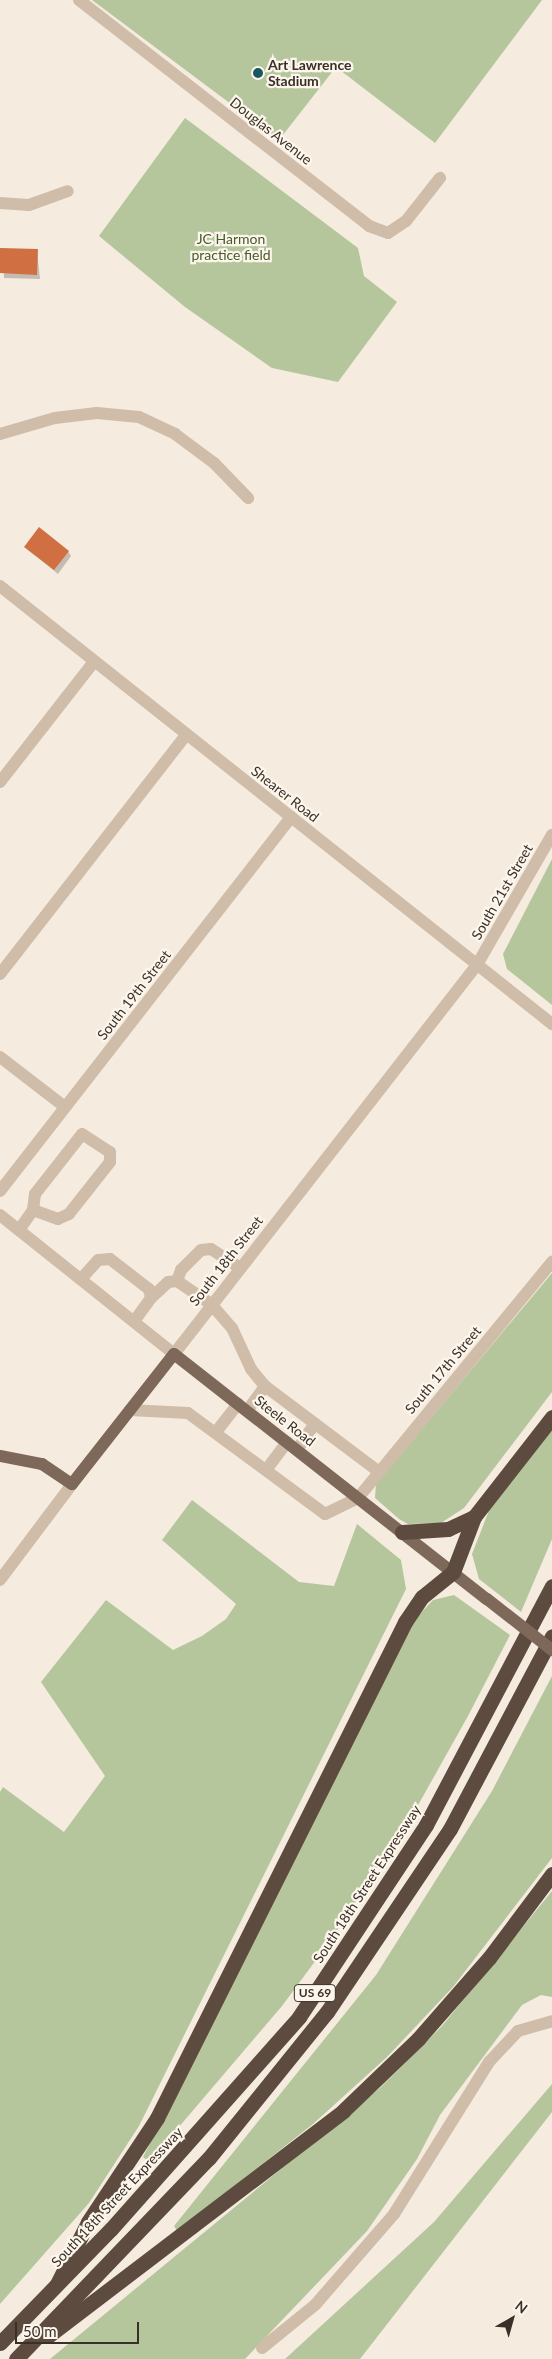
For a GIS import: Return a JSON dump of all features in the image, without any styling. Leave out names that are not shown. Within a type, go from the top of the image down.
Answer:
[{"type":"highway","points":[[57,2284],[88,2222],[157,2118],[405,1622],[422,1597],[453,1572],[474,1517],[552,1417]]},
{"type":"highway","points":[[402,1532],[448,1530],[474,1517]]},
{"type":"highway","name":"South 18th Street Expressway","points":[[0,2343],[208,2123],[299,2017],[426,1825],[552,1586]]},
{"type":"highway","name":"US 69","points":[[16,2359],[209,2158],[327,2012],[450,1829],[506,1731],[552,1636]]},
{"type":"highway","points":[[16,2359],[343,2111],[418,2039],[489,1958],[552,1874]]},
{"type":"main road","name":"Steele Road","points":[[174,1354],[552,1650]]},
{"type":"main road","name":"South 18th Street","points":[[72,1484],[174,1354]]},
{"type":"main road","points":[[0,1456],[42,1464],[72,1484]]},
{"type":"street","name":"Douglas Avenue","points":[[78,0],[369,226],[388,233],[406,221],[440,178]]},
{"type":"street","points":[[0,203],[29,204],[68,192]]},
{"type":"street","points":[[0,434],[80,415],[140,417],[183,440],[248,498]]},
{"type":"street","name":"Shearer Road","points":[[0,586],[93,663],[478,963],[552,1024]]},
{"type":"street","points":[[0,782],[93,663]]},
{"type":"street","points":[[0,974],[186,735]]},
{"type":"street","name":"South 19th Street","points":[[0,1191],[291,817]]},
{"type":"street","name":"South 21st Street","points":[[478,963],[552,836]]},
{"type":"street","name":"South 18th Street","points":[[174,1354],[478,963]]},
{"type":"street","points":[[0,1057],[65,1107]]},
{"type":"street","points":[[19,1230],[33,1210],[35,1194],[82,1134],[110,1152],[110,1162],[69,1214],[58,1219],[33,1210]]},
{"type":"street","name":"Steele Road","points":[[0,1215],[174,1354]]},
{"type":"street","points":[[177,1281],[181,1270],[201,1250],[211,1249],[240,1268]]},
{"type":"street","points":[[81,1278],[98,1260],[110,1260],[148,1289],[151,1298]]},
{"type":"street","name":"South 17th Street","points":[[358,1498],[552,1262]]},
{"type":"street","points":[[134,1321],[151,1298],[168,1282],[177,1281],[211,1304],[232,1328],[250,1369],[265,1386],[379,1472]]},
{"type":"street","points":[[216,1432],[265,1386]]},
{"type":"street","points":[[130,1410],[173,1409],[188,1413],[325,1514],[358,1498]]},
{"type":"street","points":[[266,1470],[315,1424]]},
{"type":"street","name":"South 18th Street","points":[[0,1580],[72,1484]]},
{"type":"street","points":[[262,2348],[315,2304],[394,2214],[489,2062],[518,2031],[552,2021]]},
{"type":"green space","name":"Art Lawrence Stadium","points":[[92,0],[542,0],[435,143],[336,67],[279,140]]},
{"type":"green space","name":"JC Harmon practice field","points":[[185,118],[358,248],[364,276],[397,302],[338,382],[272,368],[185,307],[99,236]]},
{"type":"green space","points":[[552,859],[552,1005],[507,969],[503,954]]},
{"type":"green space","points":[[552,1273],[552,1392],[464,1508],[441,1523],[408,1524],[399,1519],[375,1498],[376,1484]]},
{"type":"green space","points":[[552,1426],[552,1539],[521,1612],[479,1579],[472,1554],[490,1508]]},
{"type":"green space","points":[[192,1500],[299,1582],[334,1586],[357,1524],[401,1560],[406,1589],[139,2126],[89,2203],[0,2304],[0,1792],[3,1787],[64,1832],[105,1776],[41,1682],[106,1600],[173,1650],[202,1636],[226,1619],[236,1604],[162,1540]]},
{"type":"green space","points":[[454,1595],[510,1635],[468,1716],[417,1807],[330,1941],[282,2006],[149,2162],[143,2157],[416,1618],[433,1600]]},
{"type":"green space","points":[[552,1676],[552,1858],[453,1987],[387,2057],[313,2124],[177,2231],[174,2226],[376,1975],[492,1791]]},
{"type":"green space","points":[[552,1891],[552,1997],[541,1995],[522,2005],[440,2115],[417,2159],[367,2231],[245,2359],[50,2359],[381,2087],[442,2026]]},
{"type":"green space","points":[[552,2084],[552,2112],[360,2359],[285,2359],[434,2222]]},
{"type":"building","points":[[0,248],[38,249],[37,275],[0,273]]},
{"type":"building","points":[[39,527],[69,551],[54,570],[24,547]]},
{"type":"place","name":"Art Lawrence Stadium","points":[[258,73]]}]
